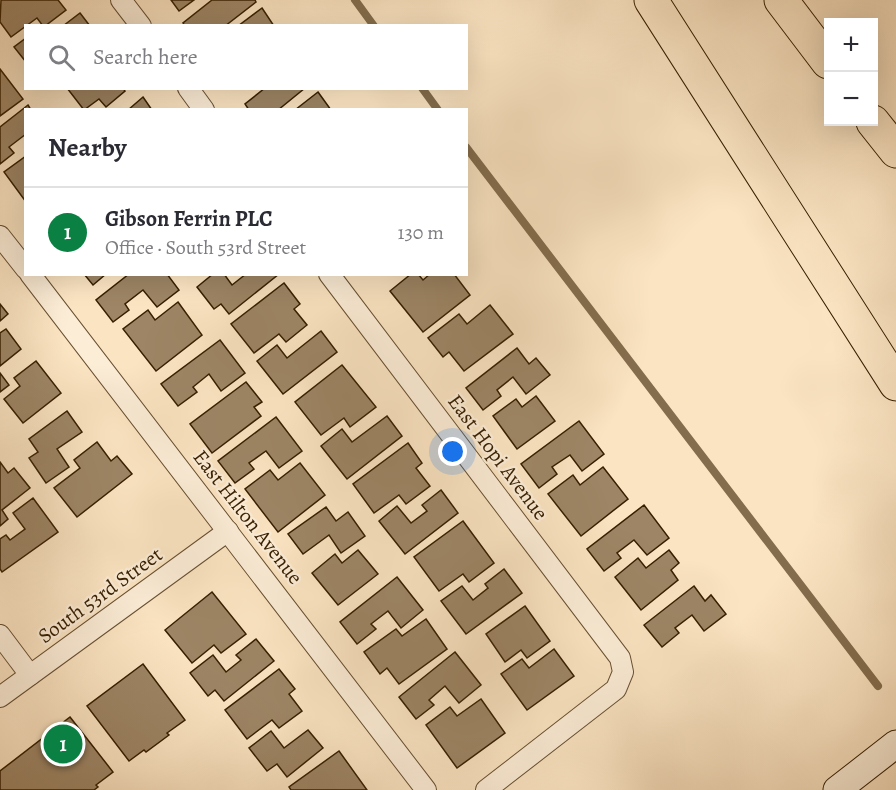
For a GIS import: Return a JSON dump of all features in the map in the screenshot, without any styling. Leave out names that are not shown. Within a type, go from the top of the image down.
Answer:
[{"type":"highway","points":[[651,0],[896,384]]},
{"type":"highway","points":[[781,0],[824,57]]},
{"type":"highway","points":[[876,126],[896,151]]},
{"type":"main road","points":[[837,790],[896,744]]},
{"type":"street","points":[[121,0],[139,24]]},
{"type":"street","points":[[189,90],[203,108]]},
{"type":"street","points":[[0,236],[24,266]]},
{"type":"street","name":"East Hilton Avenue","points":[[32,276],[426,790]]},
{"type":"street","name":"East Hopi Avenue","points":[[331,276],[620,658],[623,672],[616,689],[486,790]]},
{"type":"street","name":"South 53rd Street","points":[[0,697],[228,531]]},
{"type":"street","points":[[0,635],[30,675]]},
{"type":"building","points":[[1,0],[58,0],[66,10],[48,24],[42,24],[37,18],[29,24],[24,24],[24,28],[11,37],[0,22]]},
{"type":"building","points":[[171,0],[194,0],[179,11]]},
{"type":"building","points":[[212,0],[255,0],[256,2],[228,24],[183,23]]},
{"type":"building","points":[[262,8],[273,24],[241,24]]},
{"type":"building","points":[[80,13],[88,24],[66,24]]},
{"type":"building","points":[[24,40],[24,60],[14,47]]},
{"type":"building","points":[[0,69],[23,99],[0,116]]},
{"type":"building","points":[[69,90],[125,91],[106,107],[99,99],[87,108],[82,108]]},
{"type":"building","points":[[262,90],[303,90],[280,108],[248,108],[245,104]]},
{"type":"building","points":[[318,92],[330,108],[298,108]]},
{"type":"building","points":[[143,97],[151,108],[130,108]]},
{"type":"building","points":[[24,108],[24,136],[9,147],[14,153],[0,164],[0,127]]},
{"type":"building","points":[[24,157],[24,199],[4,172]]},
{"type":"building","points":[[86,276],[104,276],[93,285]]},
{"type":"building","points":[[126,276],[168,276],[179,290],[157,307],[143,290],[125,304],[129,310],[113,322],[96,300]]},
{"type":"building","points":[[211,276],[225,276],[232,285],[243,276],[276,276],[229,314],[221,304],[214,309],[197,287]]},
{"type":"building","points":[[409,276],[420,276],[423,280],[428,276],[456,276],[470,295],[423,332],[390,291]]},
{"type":"building","points":[[284,283],[300,304],[294,309],[307,325],[286,342],[279,334],[254,353],[231,324]]},
{"type":"building","points":[[178,302],[202,335],[156,371],[123,329],[148,310],[155,320]]},
{"type":"building","points":[[0,304],[8,314],[0,321]]},
{"type":"building","points":[[490,305],[513,334],[464,371],[449,352],[443,357],[428,338],[459,314],[467,324]]},
{"type":"building","points":[[6,329],[21,349],[0,366],[0,333]]},
{"type":"building","points":[[321,331],[337,352],[283,394],[257,361],[277,345],[287,358]]},
{"type":"building","points":[[220,340],[245,373],[221,391],[209,374],[193,387],[197,392],[178,406],[161,384]]},
{"type":"building","points":[[517,348],[529,364],[536,358],[550,375],[526,394],[513,377],[497,390],[501,396],[483,410],[466,388]]},
{"type":"building","points":[[36,361],[61,393],[23,423],[4,399],[20,386],[14,378]]},
{"type":"building","points":[[342,365],[376,407],[350,427],[344,418],[321,435],[295,402]]},
{"type":"building","points":[[0,373],[9,385],[0,392]]},
{"type":"building","points":[[246,382],[262,402],[254,407],[261,416],[212,453],[190,424]]},
{"type":"building","points":[[536,396],[555,421],[517,449],[493,416],[516,399],[522,407]]},
{"type":"building","points":[[67,411],[82,432],[57,449],[69,467],[46,483],[29,458],[38,452],[29,439]]},
{"type":"building","points":[[387,416],[402,436],[347,479],[321,446],[342,429],[352,442]]},
{"type":"building","points":[[276,417],[302,451],[279,468],[266,451],[249,463],[254,469],[235,483],[218,461]]},
{"type":"building","points":[[579,421],[604,454],[582,471],[570,455],[552,467],[557,474],[539,488],[521,464]]},
{"type":"building","points":[[97,442],[111,461],[117,456],[132,474],[77,517],[54,488],[80,468],[74,460]]},
{"type":"building","points":[[408,443],[422,463],[416,468],[430,486],[406,504],[399,495],[374,513],[353,484]]},
{"type":"building","points":[[0,462],[8,473],[14,468],[30,488],[2,510],[8,519],[0,526]]},
{"type":"building","points":[[300,463],[325,495],[278,532],[245,489],[270,470],[278,480]]},
{"type":"building","points":[[603,467],[628,499],[581,536],[548,494],[573,475],[580,485]]},
{"type":"building","points":[[441,490],[458,513],[405,554],[379,521],[397,506],[411,523],[427,511],[422,505]]},
{"type":"building","points":[[33,498],[58,532],[2,572],[0,569],[0,539],[6,535],[10,540],[25,529],[13,513]]},
{"type":"building","points":[[644,505],[669,538],[647,555],[634,540],[617,553],[621,558],[604,571],[587,549]]},
{"type":"building","points":[[326,507],[336,521],[348,512],[365,536],[341,553],[329,535],[303,554],[288,534]]},
{"type":"building","points":[[463,521],[494,563],[469,582],[463,574],[439,591],[414,557]]},
{"type":"building","points":[[358,550],[378,574],[338,605],[312,573],[335,554],[342,563]]},
{"type":"building","points":[[669,550],[679,563],[671,570],[678,580],[641,610],[615,577],[638,558],[646,568]]},
{"type":"building","points":[[504,569],[522,593],[466,634],[441,601],[462,586],[473,600],[488,588],[485,584]]},
{"type":"building","points":[[397,577],[423,610],[401,628],[388,611],[371,624],[376,629],[357,644],[340,622]]},
{"type":"building","points":[[694,586],[705,601],[711,595],[726,614],[704,631],[692,615],[675,628],[679,633],[662,647],[644,625]]},
{"type":"building","points":[[212,592],[246,634],[221,653],[214,645],[192,663],[165,630]]},
{"type":"building","points":[[525,606],[550,641],[527,658],[521,650],[505,662],[486,634]]},
{"type":"building","points":[[426,619],[447,649],[399,684],[387,668],[380,674],[364,652],[396,629],[402,636]]},
{"type":"building","points":[[256,639],[274,661],[224,701],[215,690],[208,696],[190,673],[213,655],[226,672],[241,660],[236,655]]},
{"type":"building","points":[[554,649],[574,676],[527,710],[501,674],[522,659],[529,668]]},
{"type":"building","points":[[455,652],[481,685],[459,703],[445,686],[429,700],[434,705],[416,719],[399,697]]},
{"type":"building","points":[[143,664],[185,720],[146,752],[144,750],[129,761],[87,706]]},
{"type":"building","points":[[279,669],[295,689],[289,694],[302,711],[279,728],[272,720],[247,739],[225,710]]},
{"type":"building","points":[[481,699],[505,733],[457,768],[426,725],[450,707],[457,716]]},
{"type":"building","points":[[70,717],[113,772],[96,785],[98,787],[94,790],[0,790],[0,771]]},
{"type":"building","points":[[308,730],[323,748],[287,777],[277,764],[267,771],[249,748],[271,731],[284,748]]},
{"type":"building","points":[[339,751],[367,790],[291,790],[289,787]]},
{"type":"waterway","points":[[355,0],[373,24]]},
{"type":"waterway","points":[[423,90],[437,108]]},
{"type":"waterway","points":[[468,150],[878,686]]},
{"type":"place","name":"Gibson Ferrin PLC","points":[[63,744]]}]
